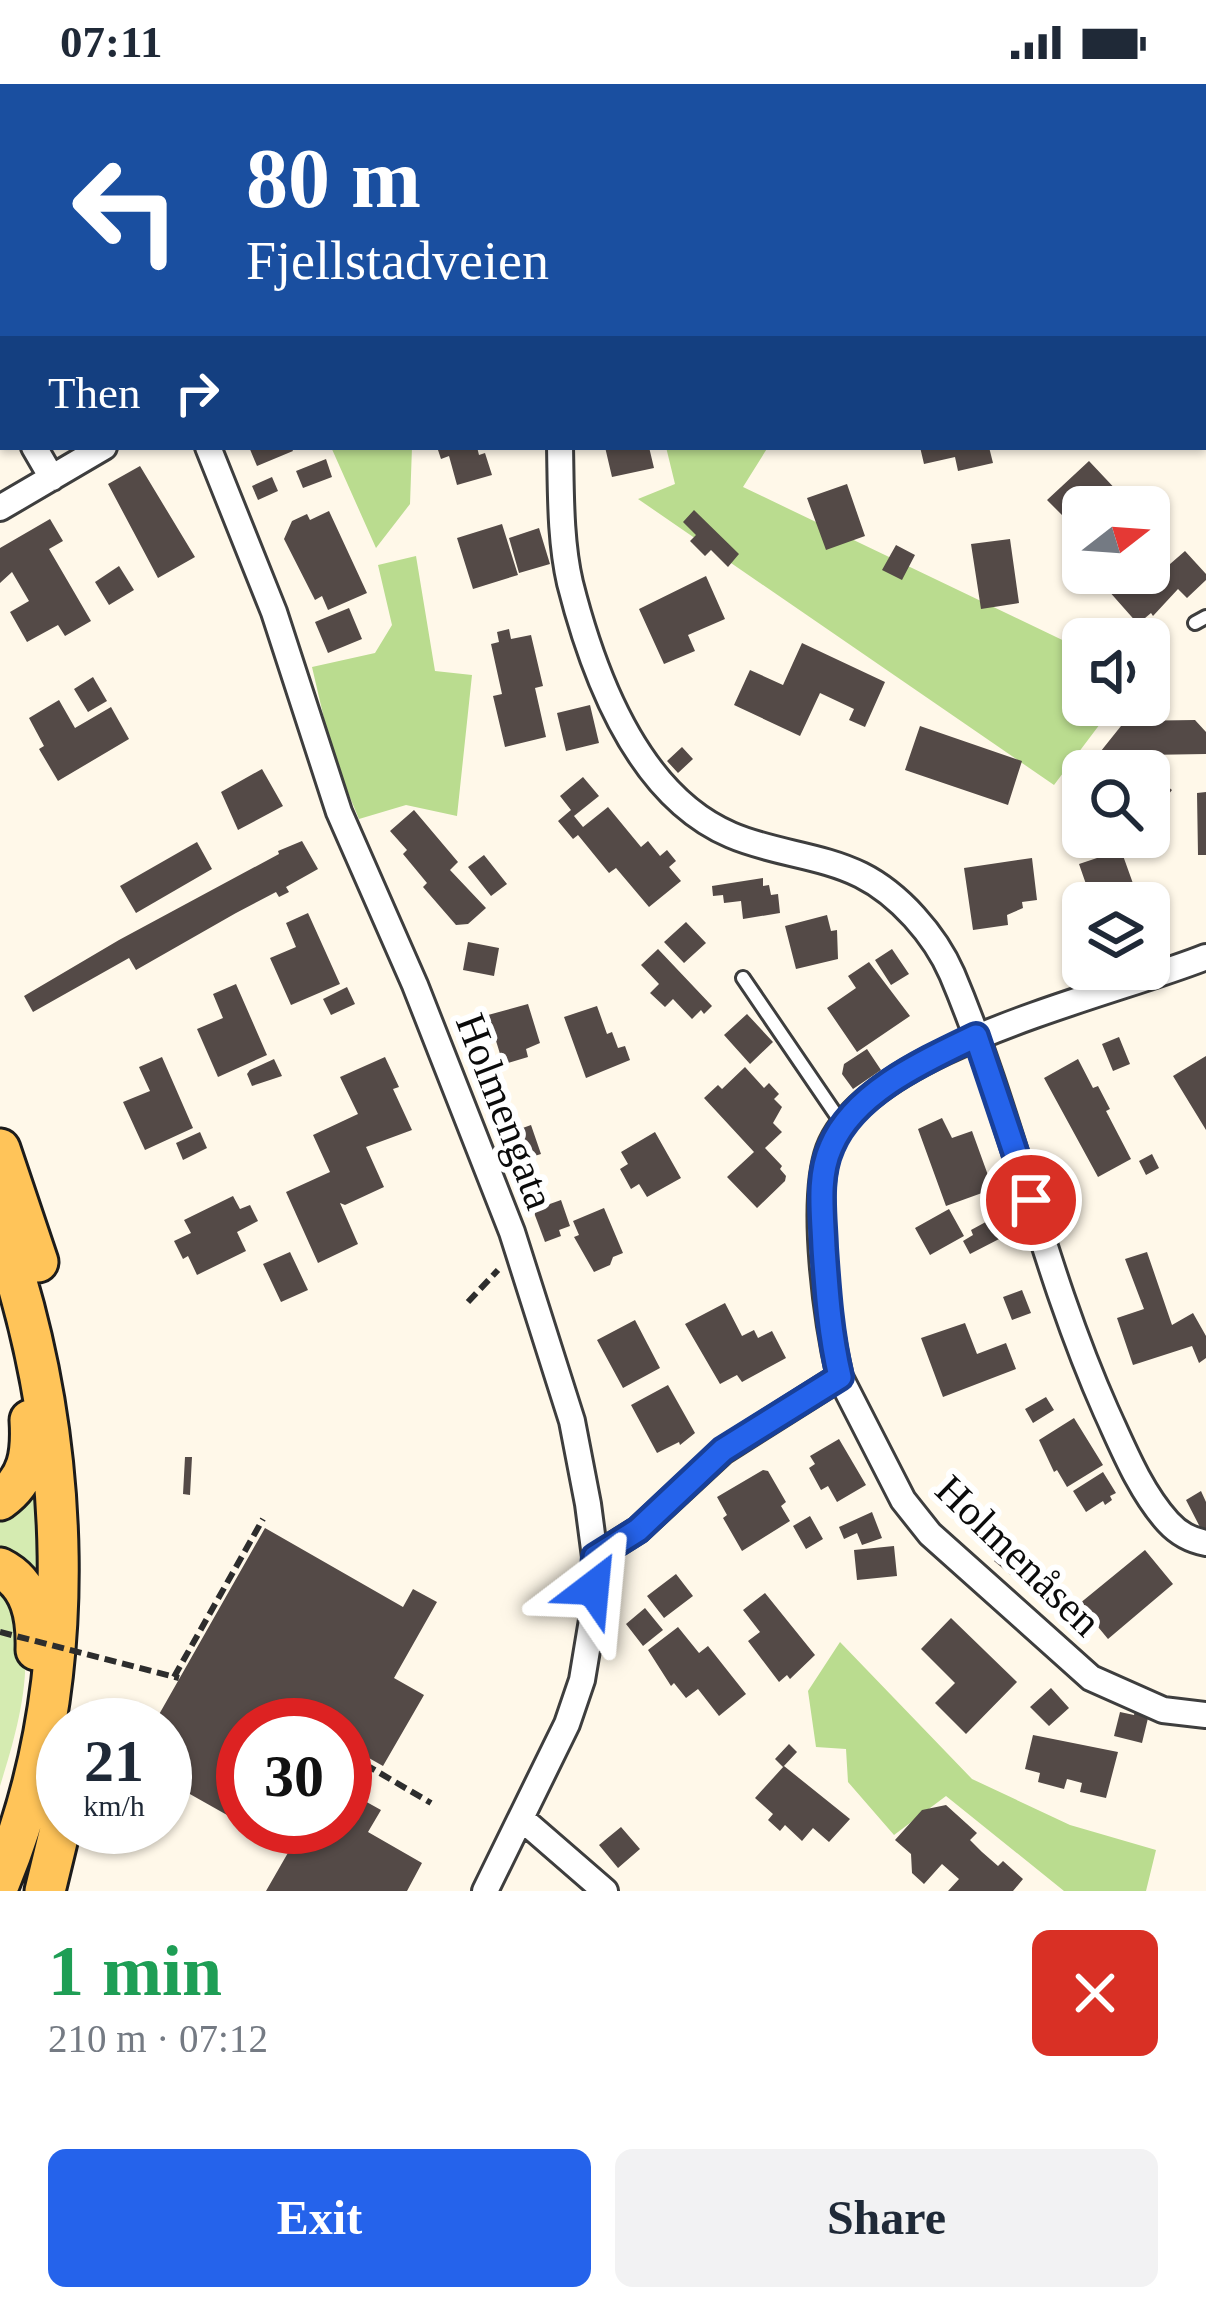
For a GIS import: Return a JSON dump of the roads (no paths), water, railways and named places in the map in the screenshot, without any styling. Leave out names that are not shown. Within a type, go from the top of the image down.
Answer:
[{"type":"main road","points":[[0,1149],[46,1287],[76,1453],[82,1559],[72,1698]]},
{"type":"main road","points":[[0,1229],[39,1374],[53,1483],[56,1634],[36,1764],[0,1882]]},
{"type":"main road","points":[[0,1500],[26,1470],[29,1413],[39,1374]]},
{"type":"main road","points":[[0,1568],[21,1583],[37,1625],[31,1705],[0,1836]]},
{"type":"main road","points":[[22,1891],[36,1849]]},
{"type":"main road","points":[[45,1891],[55,1854]]},
{"type":"street","points":[[36,450],[52,478]]},
{"type":"street","points":[[0,508],[99,450]]},
{"type":"street","name":"Holmengata","points":[[209,450],[274,612],[339,812],[415,985],[517,1250],[572,1421],[595,1557],[592,1620],[582,1680],[567,1724],[484,1891]]},
{"type":"street","points":[[560,450],[569,579],[597,668],[630,736],[657,777],[684,806],[728,835],[861,875],[902,905],[928,933],[950,968],[976,1036],[1085,1364],[1120,1443],[1168,1522],[1189,1540],[1206,1543]]},
{"type":"street","points":[[844,1126],[882,1088],[913,1066],[976,1036],[1206,957]]},
{"type":"street","name":"Holmenåsen","points":[[844,1126],[830,1148],[821,1191],[830,1332],[840,1377],[904,1500],[930,1534],[1091,1678],[1163,1710],[1206,1715]]},
{"type":"street","points":[[595,1557],[638,1530],[723,1450],[840,1377]]},
{"type":"street","points":[[522,1820],[605,1891]]},
{"type":"lane","points":[[743,978],[844,1126]]}]
